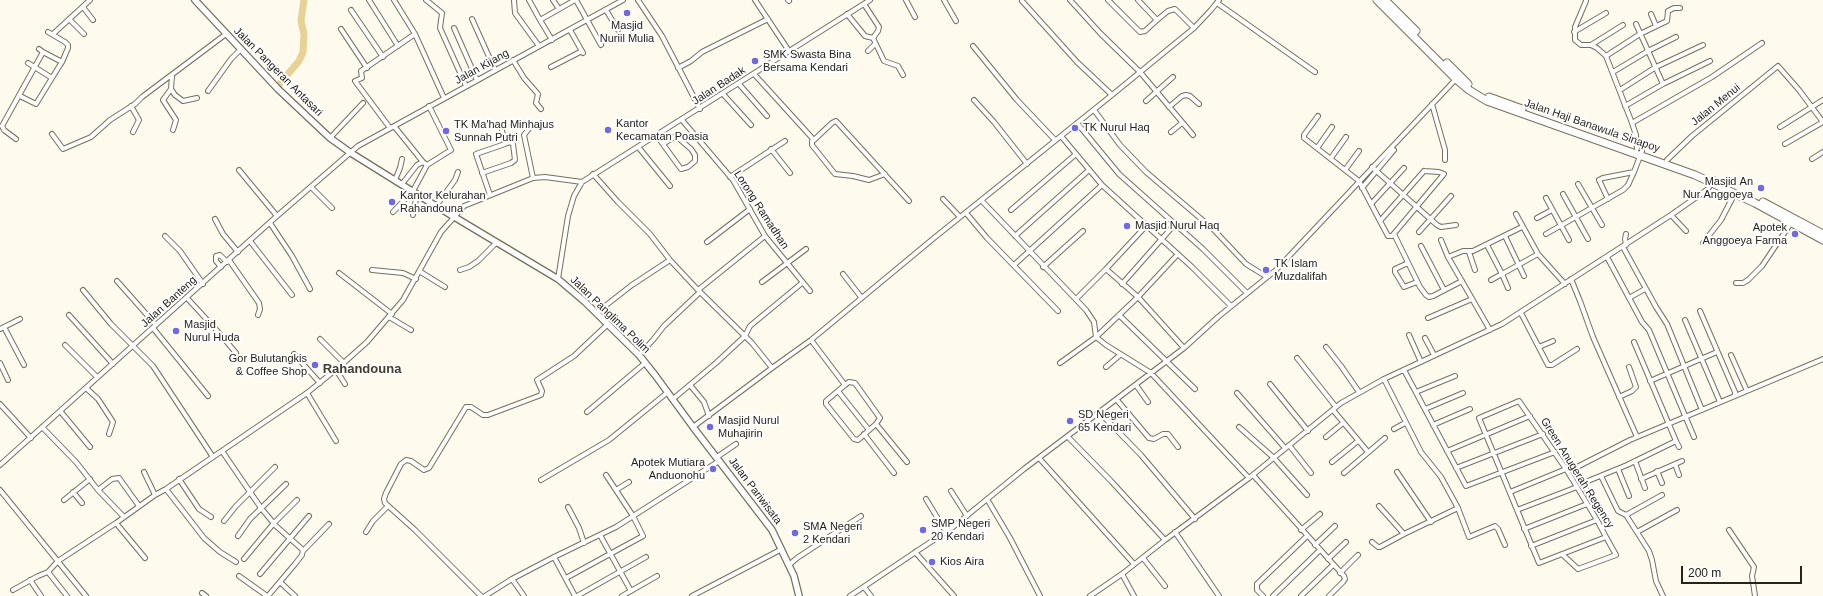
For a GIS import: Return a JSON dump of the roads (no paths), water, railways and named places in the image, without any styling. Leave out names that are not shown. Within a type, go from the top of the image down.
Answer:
[{"type":"highway","name":"Jalan Haji Banawula Sinapoy","points":[[1378,0],[1456,79],[1470,89],[1667,160],[1823,235]]},
{"type":"highway","name":"Jalan Haji Banawula Sinapoy","points":[[1385,0],[1470,89]]},
{"type":"highway","name":"Jalan Haji Banawula Sinapoy","points":[[1640,151],[1713,181],[1735,193],[1767,207],[1791,223],[1823,235]]},
{"type":"street","points":[[53,34],[90,0]]},
{"type":"street","name":"Jalan Pangeran Antasari","points":[[195,0],[240,50],[284,94],[330,138],[351,153]]},
{"type":"street","points":[[369,0],[398,46]]},
{"type":"street","points":[[394,0],[415,34],[444,98]]},
{"type":"street","points":[[426,0],[442,13],[440,28],[466,86]]},
{"type":"street","points":[[514,0],[515,13],[539,46]]},
{"type":"street","points":[[529,0],[552,40]]},
{"type":"street","points":[[554,0],[559,9]]},
{"type":"street","points":[[540,20],[576,0],[601,45]]},
{"type":"street","name":"Jalan Kijang","points":[[351,153],[358,146],[622,0]]},
{"type":"street","points":[[638,0],[662,36],[700,109]]},
{"type":"street","points":[[755,0],[789,51]]},
{"type":"street","name":"Jalan Badak","points":[[558,280],[568,216],[574,196],[582,182],[639,148],[870,0]]},
{"type":"street","points":[[906,0],[915,17]]},
{"type":"street","points":[[944,0],[956,22]]},
{"type":"street","points":[[1070,0],[1101,34],[1140,72],[1193,135]]},
{"type":"street","points":[[1108,0],[1140,32],[1145,31],[1168,11],[1175,10],[1194,28]]},
{"type":"street","points":[[1138,0],[1157,20]]},
{"type":"street","points":[[1022,1],[1077,62],[1112,95]]},
{"type":"street","points":[[1546,234],[1608,199],[1626,187],[1634,172],[1640,151],[1632,123],[1606,56],[1599,49],[1591,45],[1579,44],[1575,40],[1574,32],[1586,1]]},
{"type":"street","points":[[693,427],[811,340],[861,297],[982,201],[1194,28],[1218,2],[1315,72]]},
{"type":"street","points":[[864,4],[879,27],[873,38]]},
{"type":"street","points":[[83,7],[93,20]]},
{"type":"street","points":[[1606,56],[1640,34],[1667,21],[1667,14],[1670,10],[1680,8]]},
{"type":"street","points":[[352,10],[383,57]]},
{"type":"street","points":[[606,10],[618,30]]},
{"type":"street","points":[[847,14],[865,36],[873,38],[884,61],[898,66],[903,75]]},
{"type":"street","points":[[1574,32],[1606,14]]},
{"type":"street","points":[[1651,14],[1656,26]]},
{"type":"street","points":[[69,19],[84,34]]},
{"type":"street","points":[[472,19],[495,70]]},
{"type":"street","points":[[678,68],[691,61],[702,52],[768,19]]},
{"type":"street","points":[[1636,24],[1663,84]]},
{"type":"street","points":[[1591,45],[1623,25]]},
{"type":"street","points":[[454,28],[477,80]]},
{"type":"street","points":[[341,29],[366,68]]},
{"type":"street","points":[[551,67],[582,52],[570,30]]},
{"type":"street","points":[[20,96],[36,104],[62,62],[68,46],[66,42],[48,32]]},
{"type":"street","points":[[52,134],[60,146],[64,148],[91,137],[110,120],[132,106],[226,34]]},
{"type":"street","points":[[415,34],[361,71],[362,78],[356,81],[392,127],[427,165]]},
{"type":"street","points":[[1613,72],[1648,51],[1676,38]]},
{"type":"street","points":[[1632,123],[1712,77],[1762,43]]},
{"type":"street","points":[[868,51],[876,44]]},
{"type":"street","points":[[1620,90],[1656,67],[1703,45]]},
{"type":"street","points":[[973,46],[1017,100],[1055,140]]},
{"type":"street","points":[[38,49],[62,62]]},
{"type":"street","points":[[208,90],[230,59],[240,50]]},
{"type":"street","points":[[16,139],[2,127],[43,52]]},
{"type":"street","points":[[513,60],[524,78],[538,94],[536,103],[541,109]]},
{"type":"street","points":[[1625,106],[1663,84],[1710,61]]},
{"type":"street","points":[[28,63],[52,78]]},
{"type":"street","name":"Jalan Menui","points":[[1667,160],[1692,136],[1778,66],[1812,107]]},
{"type":"street","points":[[754,74],[814,140]]},
{"type":"street","points":[[172,76],[171,89],[163,100],[176,120],[173,130]]},
{"type":"street","points":[[1146,101],[1173,77]]},
{"type":"street","points":[[850,596],[946,532],[967,516],[1039,458],[1184,348],[1231,306],[1276,270],[1296,251],[1372,167],[1456,79]]},
{"type":"street","points":[[739,84],[767,116]]},
{"type":"street","points":[[171,89],[175,95],[183,101],[197,98]]},
{"type":"street","points":[[723,94],[751,125]]},
{"type":"street","points":[[1169,107],[1182,96],[1186,95],[1190,96],[1199,104]]},
{"type":"street","points":[[974,100],[994,122],[1027,164]]},
{"type":"street","points":[[1780,127],[1823,100]]},
{"type":"street","points":[[330,138],[363,103]]},
{"type":"street","points":[[1432,104],[1444,144],[1445,160]]},
{"type":"street","points":[[132,106],[139,120],[133,132]]},
{"type":"street","points":[[413,215],[415,193],[427,165],[451,149],[429,106]]},
{"type":"street","points":[[1785,144],[1823,122],[1812,107]]},
{"type":"street","points":[[1094,110],[1120,145],[1146,172],[1213,229],[1246,264],[1267,277]]},
{"type":"street","points":[[1318,116],[1304,136],[1359,181],[1386,235],[1391,237],[1394,234],[1418,208],[1443,178],[1444,174],[1425,171],[1380,221]]},
{"type":"street","name":"Lorong Ramadhan","points":[[682,120],[730,177],[765,236],[786,264],[810,291]]},
{"type":"street","points":[[884,174],[869,180],[853,176],[838,175],[831,170],[812,146],[812,142],[836,121],[909,201]]},
{"type":"street","points":[[1077,123],[1112,168],[1203,249],[1247,293]]},
{"type":"street","points":[[1171,132],[1182,123]]},
{"type":"street","points":[[532,125],[524,135],[533,178]]},
{"type":"street","points":[[501,126],[505,144]]},
{"type":"street","points":[[1317,148],[1332,127]]},
{"type":"street","points":[[657,136],[681,169],[688,167],[695,161],[694,152],[687,144],[677,137],[674,137],[664,144]]},
{"type":"street","points":[[1061,136],[1102,185],[1178,254],[1231,306]]},
{"type":"street","points":[[1331,158],[1346,137]]},
{"type":"street","points":[[730,177],[785,141]]},
{"type":"street","points":[[482,173],[516,160],[513,144],[510,142],[476,154],[482,173],[490,195]]},
{"type":"street","points":[[639,148],[670,186]]},
{"type":"street","points":[[771,149],[790,173]]},
{"type":"street","points":[[1362,188],[1394,150]]},
{"type":"street","points":[[1345,170],[1359,151]]},
{"type":"street","points":[[1812,159],[1823,152]]},
{"type":"street","name":"Jalan Panglima Polim","points":[[351,153],[558,280],[577,294],[645,363],[693,427]]},
{"type":"street","name":"Jalan Banteng","points":[[0,466],[277,216],[351,153]]},
{"type":"street","points":[[1011,210],[1076,154]]},
{"type":"street","points":[[395,180],[402,158]]},
{"type":"street","points":[[402,184],[414,168],[423,162]]},
{"type":"street","points":[[1372,167],[1437,226],[1441,227],[1456,225]]},
{"type":"street","points":[[1371,204],[1404,168]]},
{"type":"street","points":[[239,170],[277,216]]},
{"type":"street","points":[[1015,236],[1089,170]]},
{"type":"street","points":[[436,206],[455,180],[458,172]]},
{"type":"street","points":[[1608,199],[1599,183],[1600,179],[1634,172]]},
{"type":"street","points":[[594,174],[618,202],[650,234],[670,260],[745,336],[772,368]]},
{"type":"street","points":[[13,590],[48,572],[58,561],[222,451],[320,383],[336,370],[391,316],[404,300],[434,243],[454,216],[464,206],[533,178],[582,182]]},
{"type":"street","points":[[1093,595],[1251,476],[1334,408],[1359,392],[1384,379],[1490,330],[1521,312],[1671,215],[1708,189],[1713,181]]},
{"type":"street","points":[[1578,184],[1602,225]]},
{"type":"street","points":[[1014,265],[1102,185]]},
{"type":"street","points":[[311,187],[332,208]]},
{"type":"street","points":[[393,212],[415,193]]},
{"type":"street","points":[[1703,243],[1721,220],[1735,193]]},
{"type":"street","points":[[1563,194],[1588,239]]},
{"type":"street","points":[[1419,232],[1451,196]]},
{"type":"street","points":[[1546,198],[1569,240]]},
{"type":"street","points":[[943,200],[960,218]]},
{"type":"street","points":[[982,201],[1092,316],[1096,328],[1096,337]]},
{"type":"street","points":[[707,242],[750,209]]},
{"type":"street","points":[[1537,218],[1552,210]]},
{"type":"street","points":[[966,213],[1058,311]]},
{"type":"street","points":[[1516,214],[1538,254],[1565,284]]},
{"type":"street","points":[[1671,215],[1686,231]]},
{"type":"street","points":[[215,220],[223,234],[238,252]]},
{"type":"street","points":[[270,223],[292,256],[310,289]]},
{"type":"street","points":[[1736,283],[1742,283],[1748,280],[1762,266],[1791,223]]},
{"type":"street","points":[[1122,284],[1175,224]]},
{"type":"street","points":[[1076,299],[1146,226]]},
{"type":"street","points":[[1448,257],[1463,251],[1469,252],[1487,245],[1522,227]]},
{"type":"street","points":[[1043,266],[1083,231]]},
{"type":"street","points":[[1394,234],[1417,282],[1426,295],[1429,297],[1462,281]]},
{"type":"street","points":[[1626,234],[1625,246],[1645,289],[1667,324],[1702,410]]},
{"type":"street","points":[[165,236],[180,251],[203,284]]},
{"type":"street","points":[[638,355],[699,291],[765,236]]},
{"type":"street","points":[[1505,236],[1524,276]]},
{"type":"street","points":[[1441,240],[1448,257],[1490,330]]},
{"type":"street","points":[[250,241],[292,295]]},
{"type":"street","points":[[460,270],[478,262],[496,242]]},
{"type":"street","points":[[1487,245],[1508,288]]},
{"type":"street","points":[[1421,246],[1444,290]]},
{"type":"street","points":[[762,282],[806,249]]},
{"type":"street","points":[[1469,252],[1475,270]]},
{"type":"street","points":[[1060,363],[1096,337],[1138,298],[1178,254]]},
{"type":"street","points":[[1491,280],[1538,254]]},
{"type":"street","points":[[221,267],[216,261],[216,256],[220,255],[228,261],[259,303],[260,309],[258,315]]},
{"type":"street","points":[[1607,257],[1642,322],[1649,330],[1694,437]]},
{"type":"street","points":[[596,313],[632,285],[670,260]]},
{"type":"street","points":[[1408,263],[1395,269],[1395,272],[1404,287],[1417,282]]},
{"type":"street","points":[[1106,269],[1138,298],[1184,348]]},
{"type":"street","points":[[372,270],[403,273],[416,279]]},
{"type":"street","points":[[419,271],[445,287]]},
{"type":"street","points":[[339,273],[391,316],[411,330]]},
{"type":"street","points":[[842,274],[861,297]]},
{"type":"street","points":[[1571,279],[1593,337],[1637,437]]},
{"type":"street","points":[[117,281],[208,396]]},
{"type":"street","points":[[673,399],[745,336],[750,326],[802,283]]},
{"type":"street","points":[[1629,298],[1645,289]]},
{"type":"street","points":[[83,290],[111,324],[146,358],[162,378],[213,457]]},
{"type":"street","points":[[187,298],[236,353]]},
{"type":"street","points":[[1428,318],[1472,300]]},
{"type":"street","points":[[1700,311],[1735,396]]},
{"type":"street","points":[[1521,312],[1549,366],[1577,349]]},
{"type":"street","points":[[69,315],[113,364]]},
{"type":"street","points":[[1119,315],[1195,389]]},
{"type":"street","points":[[20,319],[2,328],[24,365]]},
{"type":"street","points":[[1685,320],[1720,402]]},
{"type":"street","points":[[481,596],[415,530],[385,503],[385,496],[404,461],[408,459],[424,470],[428,469],[466,407],[471,407],[483,414],[488,415],[541,395],[542,391],[537,380],[574,356],[608,324]]},
{"type":"street","points":[[1408,335],[1421,362]]},
{"type":"street","points":[[1096,337],[1151,373],[1320,550],[1345,579],[1329,596]]},
{"type":"street","points":[[1425,338],[1434,355]]},
{"type":"street","points":[[320,339],[344,363]]},
{"type":"street","points":[[811,340],[845,385]]},
{"type":"street","points":[[1539,347],[1553,342]]},
{"type":"street","points":[[1634,342],[1679,447]]},
{"type":"street","points":[[65,345],[97,377]]},
{"type":"street","points":[[1326,347],[1359,392]]},
{"type":"street","points":[[1650,381],[1717,352]]},
{"type":"street","points":[[294,354],[320,383]]},
{"type":"street","points":[[1106,367],[1120,354]]},
{"type":"street","points":[[1731,355],[1747,390]]},
{"type":"street","points":[[1297,358],[1334,408],[1343,423],[1368,452]]},
{"type":"street","points":[[1600,514],[1575,469],[1577,467],[1637,437],[1823,359]]},
{"type":"street","points":[[0,363],[8,380]]},
{"type":"street","points":[[587,412],[645,363]]},
{"type":"street","points":[[1619,397],[1632,391],[1636,387],[1629,367]]},
{"type":"street","points":[[336,370],[345,384]]},
{"type":"street","points":[[1404,370],[1466,486],[1555,452]]},
{"type":"street","points":[[1416,392],[1456,376]]},
{"type":"street","points":[[1384,379],[1421,452],[1441,477],[1458,508],[1469,537],[1495,526],[1498,529],[1504,545]]},
{"type":"street","points":[[849,382],[854,383],[879,416],[879,421],[858,440],[854,439],[826,404],[826,401],[845,385],[849,382]]},
{"type":"street","points":[[1270,384],[1308,430]]},
{"type":"street","points":[[690,385],[704,402],[709,416]]},
{"type":"street","points":[[1136,385],[1148,402]]},
{"type":"street","points":[[86,388],[98,399],[113,422],[109,434]]},
{"type":"street","points":[[838,391],[869,430]]},
{"type":"street","points":[[307,392],[336,441]]},
{"type":"street","points":[[541,480],[609,440],[668,392]]},
{"type":"street","points":[[1237,393],[1312,473]]},
{"type":"street","points":[[1425,409],[1463,393]]},
{"type":"street","points":[[1117,400],[1149,438],[1154,439],[1163,434],[1168,434],[1178,447]]},
{"type":"street","name":"Green Anugerah Regency","points":[[1486,434],[1479,418],[1519,401],[1566,469],[1616,555],[1578,569],[1563,555]]},
{"type":"street","points":[[0,404],[31,438]]},
{"type":"street","points":[[1433,425],[1470,409]]},
{"type":"street","points":[[61,412],[90,447]]},
{"type":"street","points":[[1100,413],[1141,455],[1195,519]]},
{"type":"street","points":[[1447,451],[1530,416]]},
{"type":"street","points":[[1394,429],[1405,422]]},
{"type":"street","points":[[1326,437],[1343,423]]},
{"type":"street","points":[[876,424],[907,462]]},
{"type":"street","points":[[42,427],[124,517]]},
{"type":"street","name":"Jalan Pariwisata","points":[[693,427],[772,530],[789,565],[799,596]]},
{"type":"street","points":[[1239,427],[1274,458],[1307,495]]},
{"type":"street","points":[[864,434],[894,473]]},
{"type":"street","points":[[1486,434],[1539,563],[1563,555],[1606,536]]},
{"type":"street","points":[[1456,468],[1543,434]]},
{"type":"street","points":[[1068,437],[1165,540]]},
{"type":"street","points":[[1344,473],[1385,438]]},
{"type":"street","points":[[1332,462],[1358,441]]},
{"type":"street","points":[[1583,483],[1618,469],[1676,441]]},
{"type":"street","points":[[487,595],[512,579],[600,535],[633,516],[718,459],[736,444]]},
{"type":"street","points":[[222,451],[261,508],[303,551]]},
{"type":"street","points":[[1039,458],[1134,564]]},
{"type":"street","points":[[1635,461],[1645,488]]},
{"type":"street","points":[[1642,478],[1682,461]]},
{"type":"street","points":[[1675,464],[1679,475]]},
{"type":"street","points":[[224,521],[250,491],[275,467]]},
{"type":"street","points":[[1510,492],[1566,469]]},
{"type":"street","points":[[1618,469],[1629,496]]},
{"type":"street","points":[[144,472],[155,495]]},
{"type":"street","points":[[1397,472],[1431,522]]},
{"type":"street","points":[[1657,472],[1662,483]]},
{"type":"street","points":[[566,578],[644,536],[633,516],[606,475]]},
{"type":"street","points":[[1601,476],[1618,511],[1626,515],[1649,551],[1656,581],[1663,596]]},
{"type":"street","points":[[98,490],[117,477],[139,506]]},
{"type":"street","points":[[64,500],[90,479]]},
{"type":"street","points":[[179,479],[199,509],[211,517]]},
{"type":"street","points":[[616,490],[629,482]]},
{"type":"street","points":[[238,536],[261,508],[286,484]]},
{"type":"street","points":[[1517,510],[1577,487]]},
{"type":"street","points":[[166,489],[204,538],[220,552],[236,562]]},
{"type":"street","points":[[0,490],[86,596]]},
{"type":"street","points":[[951,490],[967,516]]},
{"type":"street","points":[[73,492],[82,503]]},
{"type":"street","points":[[1626,515],[1662,496]]},
{"type":"street","points":[[926,499],[946,532]]},
{"type":"street","points":[[987,499],[1010,538],[1038,595]]},
{"type":"street","points":[[244,559],[274,523],[297,500]]},
{"type":"street","points":[[1524,529],[1587,504]]},
{"type":"street","points":[[366,532],[373,521],[388,506]]},
{"type":"street","points":[[568,506],[579,528],[584,543]]},
{"type":"street","points":[[1379,506],[1404,534]]},
{"type":"street","points":[[1372,542],[1380,547],[1458,508]]},
{"type":"street","points":[[1637,532],[1677,510]]},
{"type":"street","points":[[1301,530],[1320,514]]},
{"type":"street","points":[[260,574],[308,516]]},
{"type":"street","points":[[789,565],[797,558],[861,516]]},
{"type":"street","points":[[1531,546],[1597,520]]},
{"type":"street","points":[[116,523],[145,558]]},
{"type":"street","points":[[239,576],[267,596],[295,564],[302,555],[303,551],[329,524]]},
{"type":"street","points":[[1315,545],[1335,526]]},
{"type":"street","points":[[1729,530],[1754,566],[1752,576],[1755,596]]},
{"type":"street","points":[[1175,532],[1219,596]]},
{"type":"street","points":[[600,535],[631,591]]},
{"type":"street","points":[[1262,596],[1256,590],[1257,584],[1307,536]]},
{"type":"street","points":[[1328,559],[1346,542]]},
{"type":"street","points":[[692,596],[782,549]]},
{"type":"street","points":[[1273,596],[1320,550]]},
{"type":"street","points":[[915,552],[954,596]]},
{"type":"street","points":[[1340,573],[1358,555]]},
{"type":"street","points":[[554,557],[576,596],[646,557]]},
{"type":"street","points":[[1143,558],[1165,586]]},
{"type":"street","points":[[1301,596],[1333,565]]},
{"type":"street","points":[[48,572],[67,596]]},
{"type":"street","points":[[1122,574],[1134,596]]},
{"type":"street","points":[[622,596],[658,576]]},
{"type":"street","points":[[512,579],[524,596]]},
{"type":"street","points":[[30,580],[41,596]]},
{"type":"street","points":[[280,582],[295,596]]},
{"type":"street","points":[[864,587],[871,596]]},
{"type":"waterway","points":[[277,87],[299,61],[303,52],[304,34],[301,21],[304,0]]},
{"type":"place","name":"Masjid Nuriil Mulia","points":[[627,13]]},
{"type":"place","name":"SMK Swasta Bina Bersama Kendari","points":[[755,61]]},
{"type":"place","name":"TK Nurul Haq","points":[[1075,128]]},
{"type":"place","name":"Kantor Kecamatan Poasia","points":[[608,130]]},
{"type":"place","name":"TK Ma'had Minhajus Sunnah Putri","points":[[446,131]]},
{"type":"place","name":"Masjid An Nur Anggoeya","points":[[1761,188]]},
{"type":"place","name":"Kantor Kelurahan Rahandouna","points":[[392,202]]},
{"type":"place","name":"Masjid Nurul Haq","points":[[1127,226]]},
{"type":"place","name":"Apotek Anggoeya Farma","points":[[1795,234]]},
{"type":"place","name":"TK Islam Muzdalifah","points":[[1266,270]]},
{"type":"place","name":"Masjid Nurul Huda","points":[[176,331]]},
{"type":"place","name":"Gor Bulutangkis & Coffee Shop","points":[[315,365]]},
{"type":"place","name":"SD Negeri 65 Kendari","points":[[1070,421]]},
{"type":"place","name":"Masjid Nurul Muhajirin","points":[[710,427]]},
{"type":"place","name":"Apotek Mutiara Anduonohu","points":[[713,469]]},
{"type":"place","name":"SMP Negeri 20 Kendari","points":[[923,530]]},
{"type":"place","name":"SMA Negeri 2 Kendari","points":[[795,533]]},
{"type":"place","name":"Kios Aira","points":[[932,562]]},
{"type":"district","name":"Rahandouna","points":[[362,369]]}]
